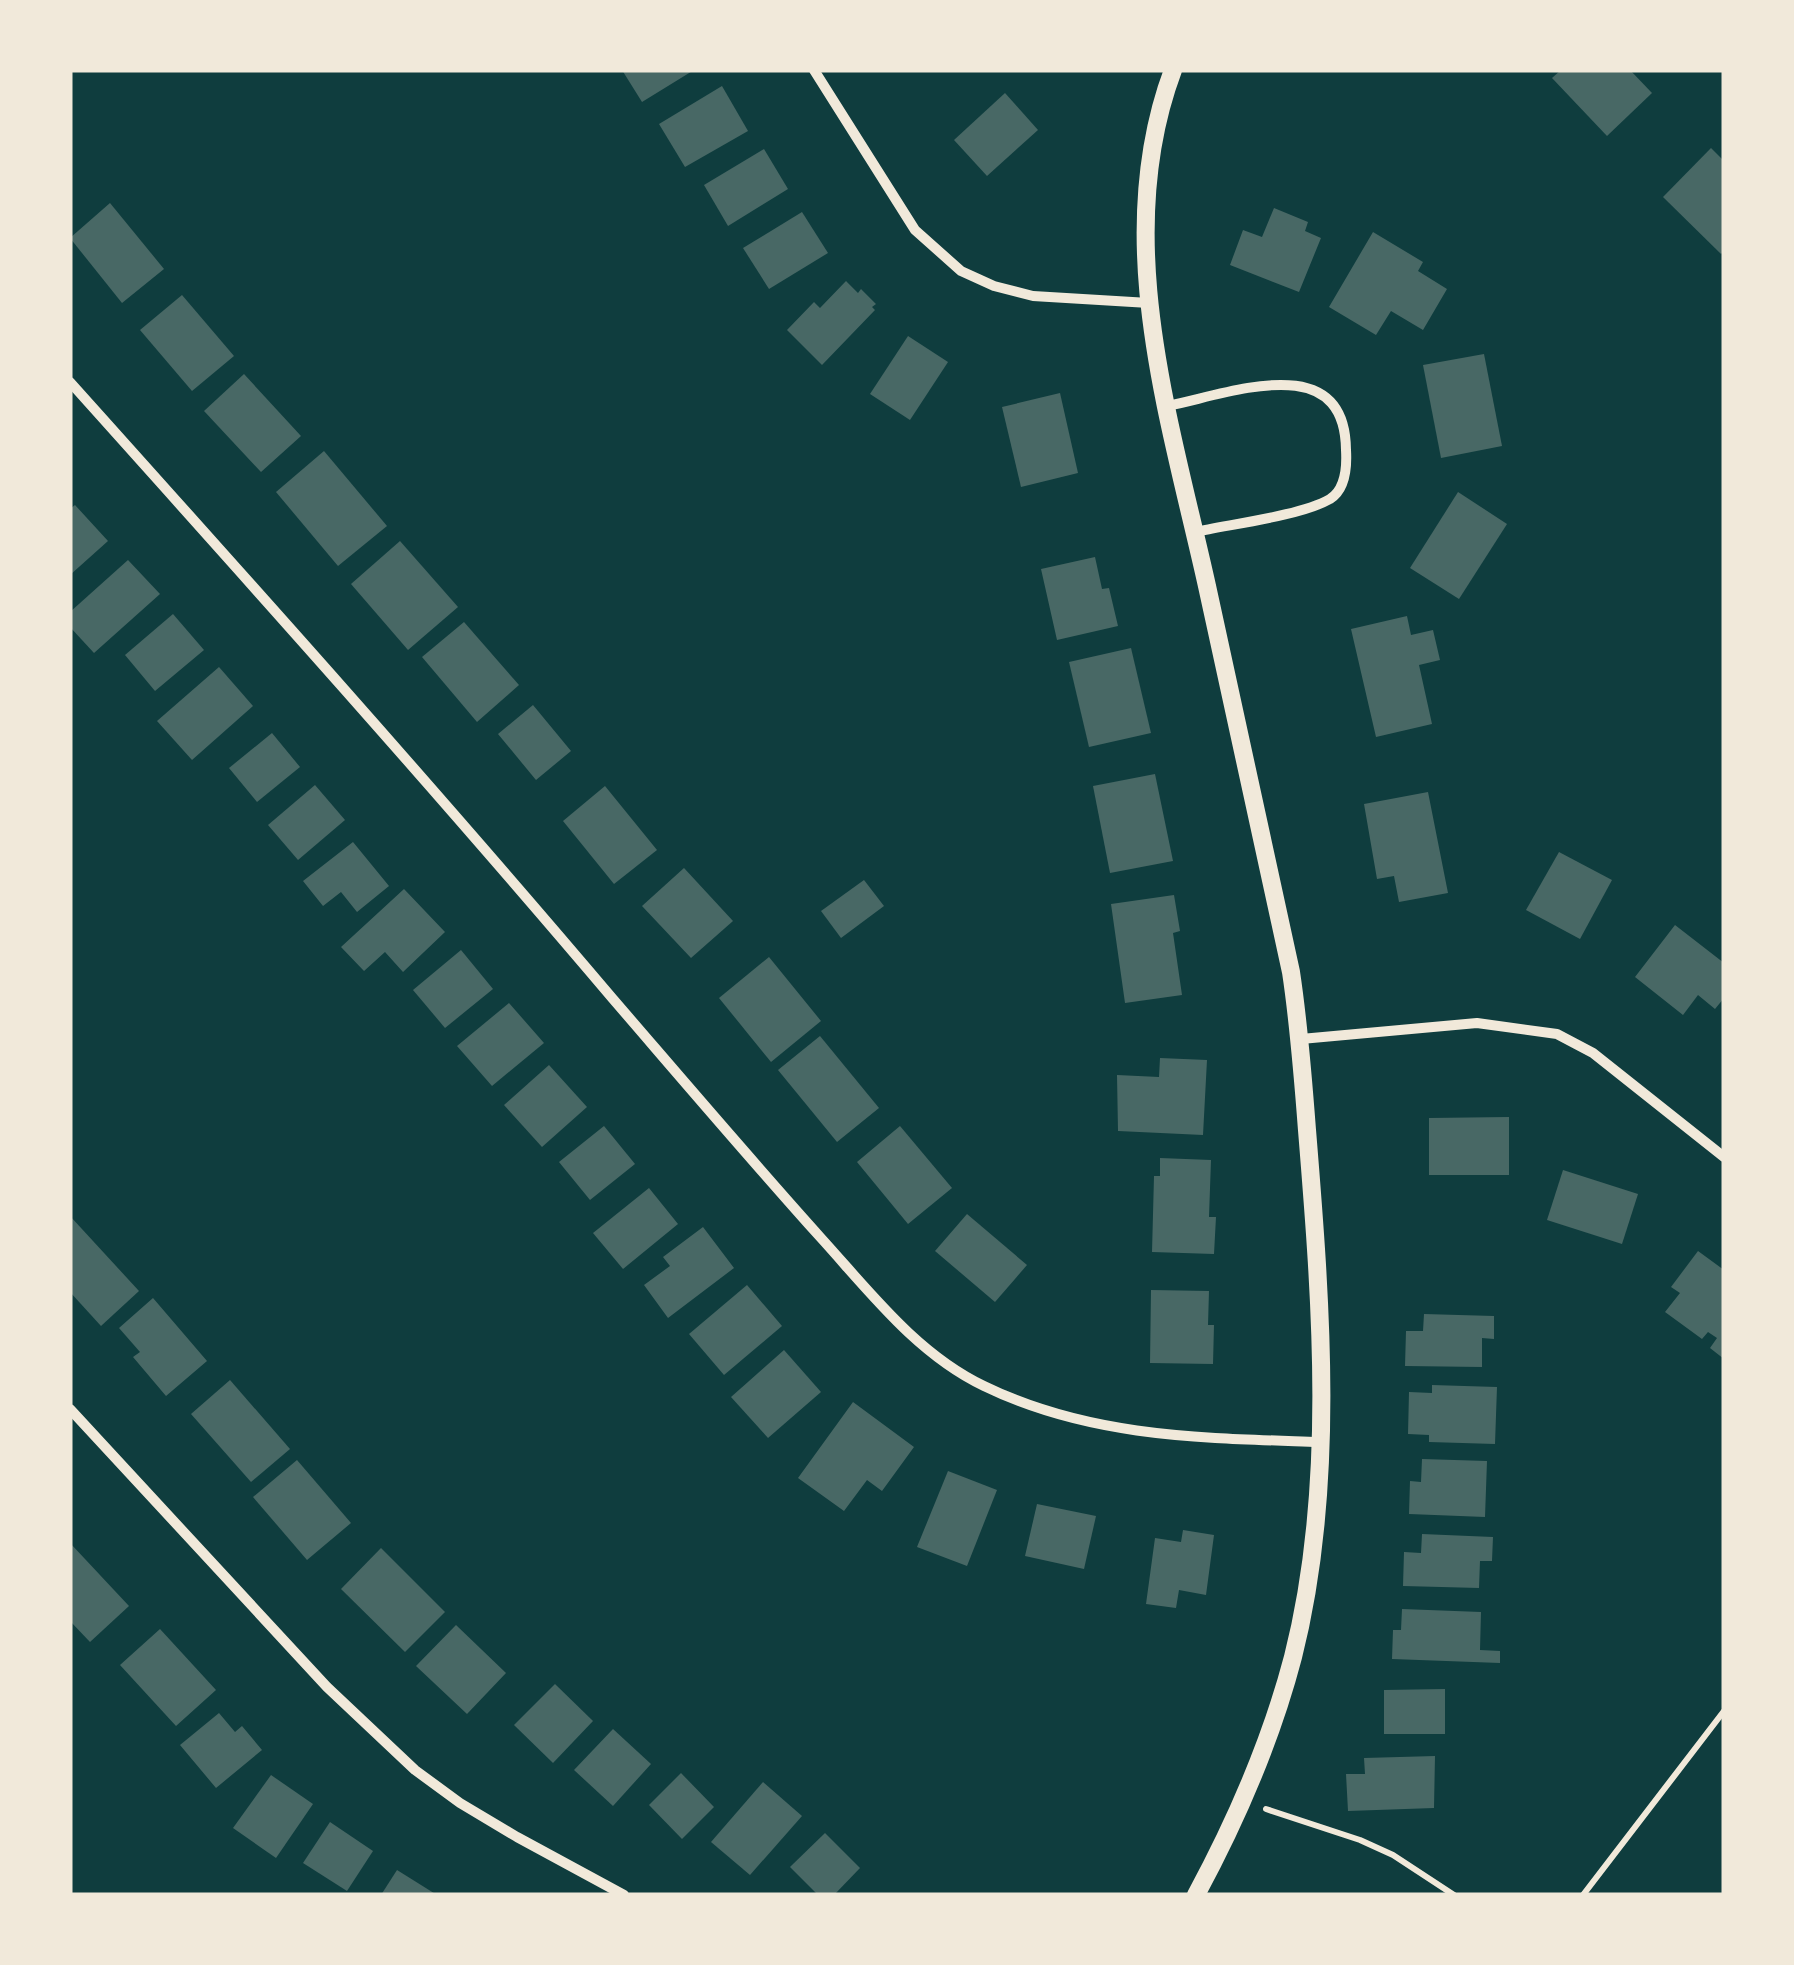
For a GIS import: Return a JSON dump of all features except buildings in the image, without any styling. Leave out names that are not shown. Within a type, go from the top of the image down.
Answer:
[{"type":"street","points":[[814,70],[916,230],[961,271],[994,286],[1033,296],[1149,303]]},
{"type":"street","points":[[1172,70],[1164,92],[1146,194],[1149,303],[1167,406],[1291,972],[1301,1039],[1320,1282],[1322,1363],[1312,1538],[1293,1656],[1276,1714],[1242,1802],[1196,1895]]},
{"type":"street","points":[[70,382],[421,773],[734,1142],[898,1324],[981,1385],[1075,1420],[1123,1431],[1185,1438],[1319,1442]]},
{"type":"street","points":[[1167,406],[1283,383],[1307,386],[1339,410],[1345,433],[1344,480],[1334,496],[1313,506],[1195,532]]},
{"type":"street","points":[[1301,1039],[1477,1022],[1557,1034],[1593,1054],[1724,1157]]},
{"type":"street","points":[[70,1410],[326,1686],[400,1758],[460,1803],[624,1895]]},
{"type":"path","points":[[1583,1895],[1724,1711]]},
{"type":"path","points":[[1242,1802],[1360,1840],[1454,1895]]}]
